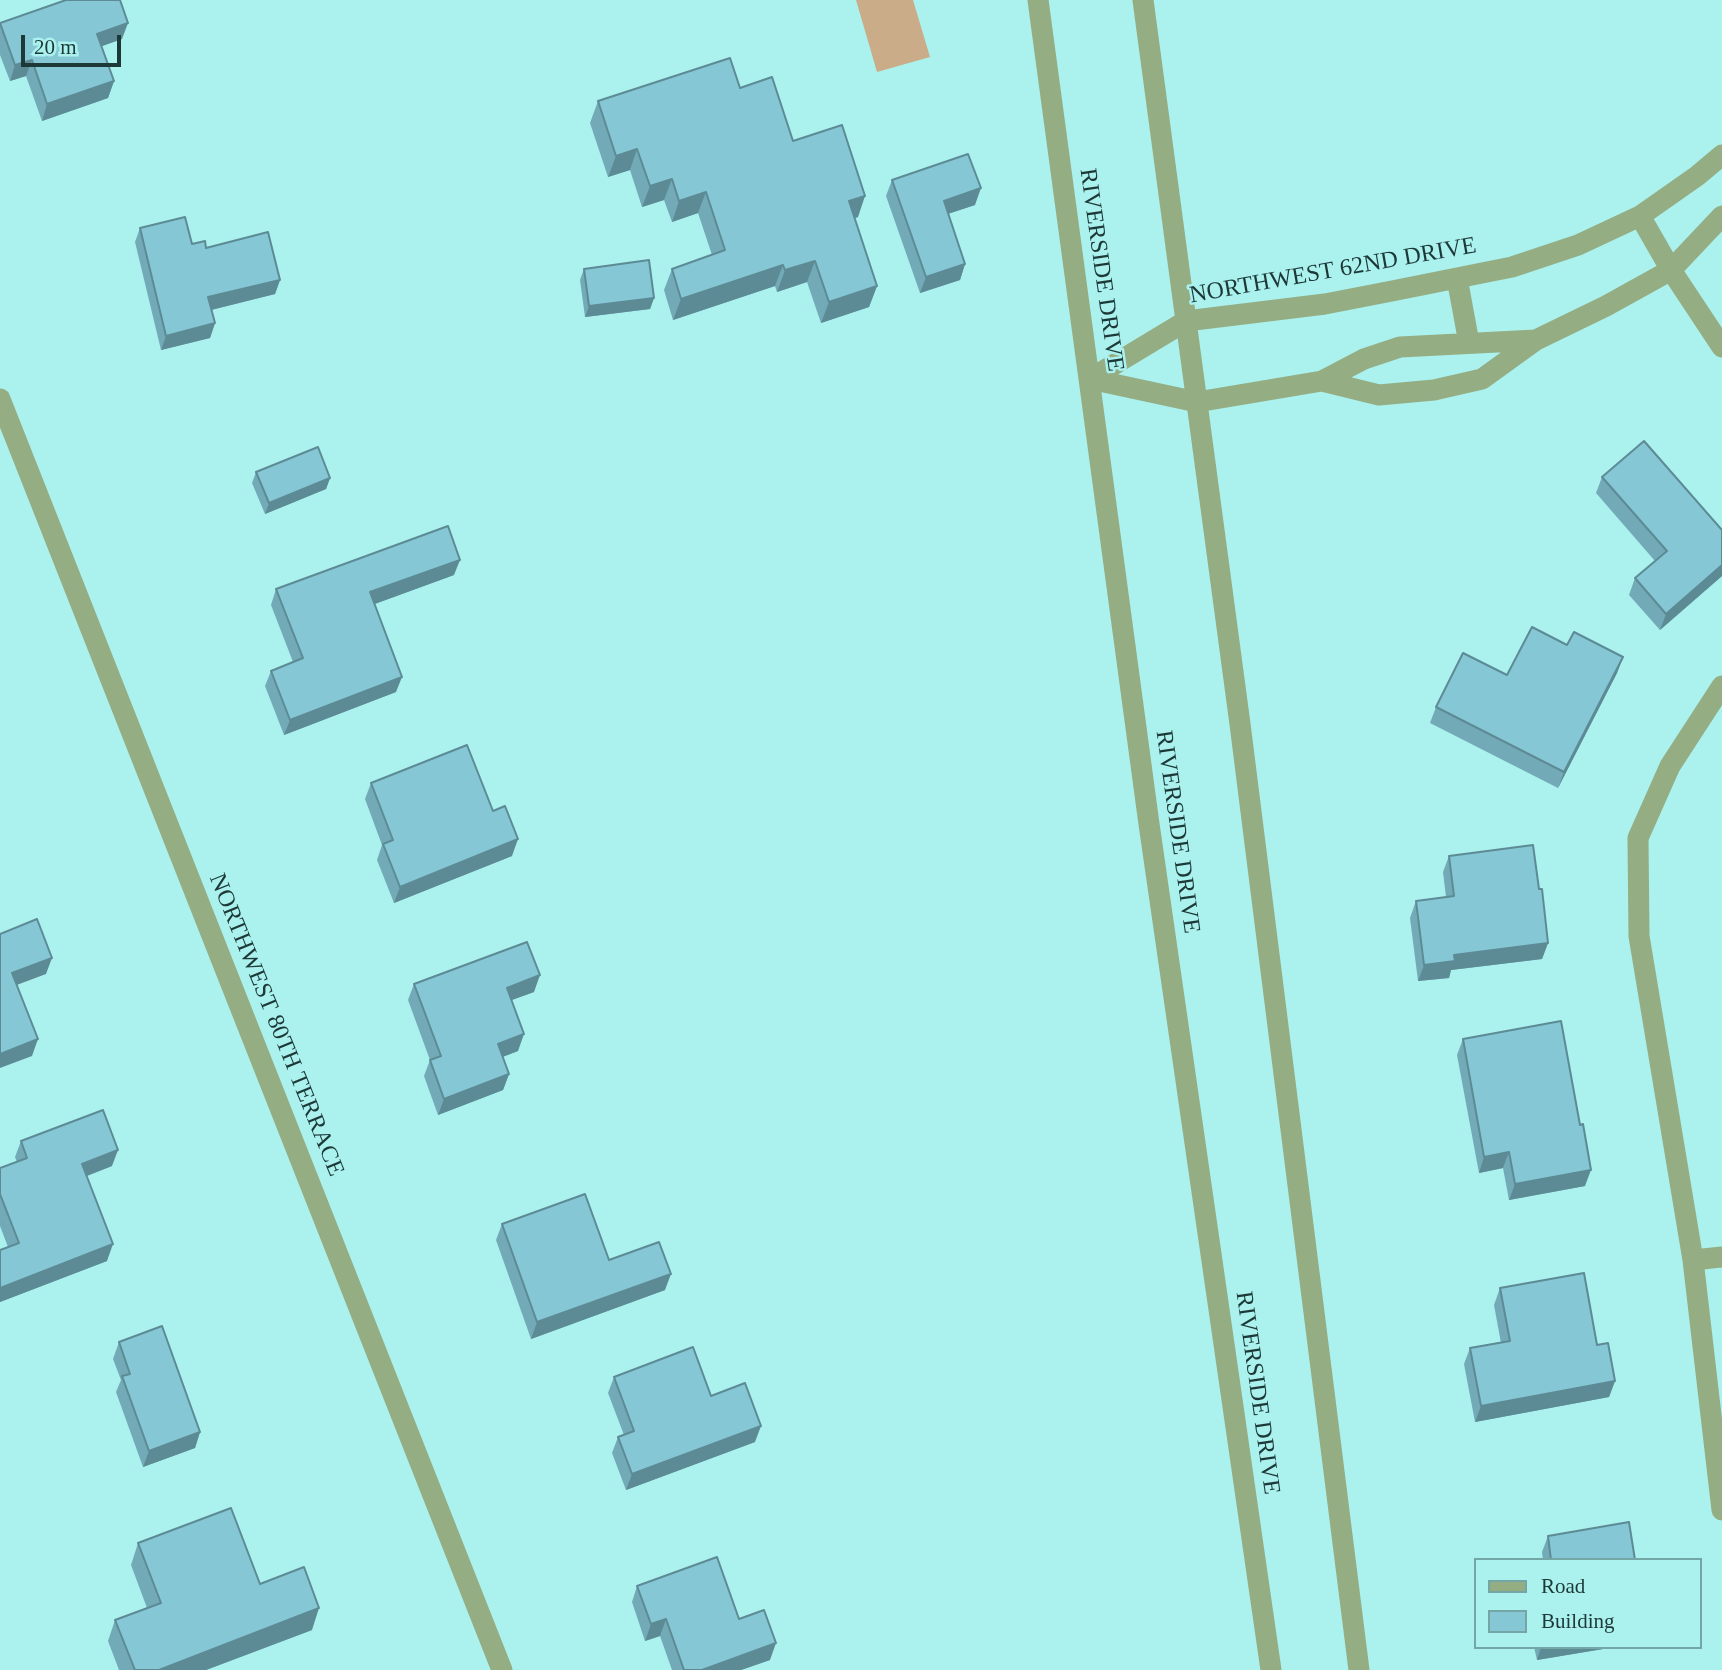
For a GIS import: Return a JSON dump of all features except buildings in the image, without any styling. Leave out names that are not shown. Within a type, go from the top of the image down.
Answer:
[{"type":"street","name":"RIVERSIDE DRIVE","points":[[1038,0],[1149,824],[1271,1670]]},
{"type":"street","points":[[1143,0],[1240,724],[1359,1670]]},
{"type":"street","name":"NORTHWEST 62ND DRIVE","points":[[1090,379],[1186,321],[1325,304],[1512,267],[1578,245],[1640,216],[1722,155]]},
{"type":"street","points":[[1640,216],[1671,270],[1722,347]]},
{"type":"street","points":[[1322,381],[1379,395],[1434,390],[1482,379],[1536,340],[1671,270],[1722,216]]},
{"type":"street","points":[[1457,278],[1469,343]]},
{"type":"street","points":[[1090,379],[1197,402],[1322,381],[1364,359],[1400,347],[1536,340]]},
{"type":"street","name":"NORTHWEST 80TH TERRACE","points":[[0,399],[502,1670]]},
{"type":"street","points":[[1722,687],[1670,766],[1638,838],[1639,936],[1693,1260],[1722,1510]]},
{"type":"street","points":[[1693,1260],[1722,1256]]},
{"type":"shaded area","points":[[856,0],[913,0],[930,57],[877,72]]}]
